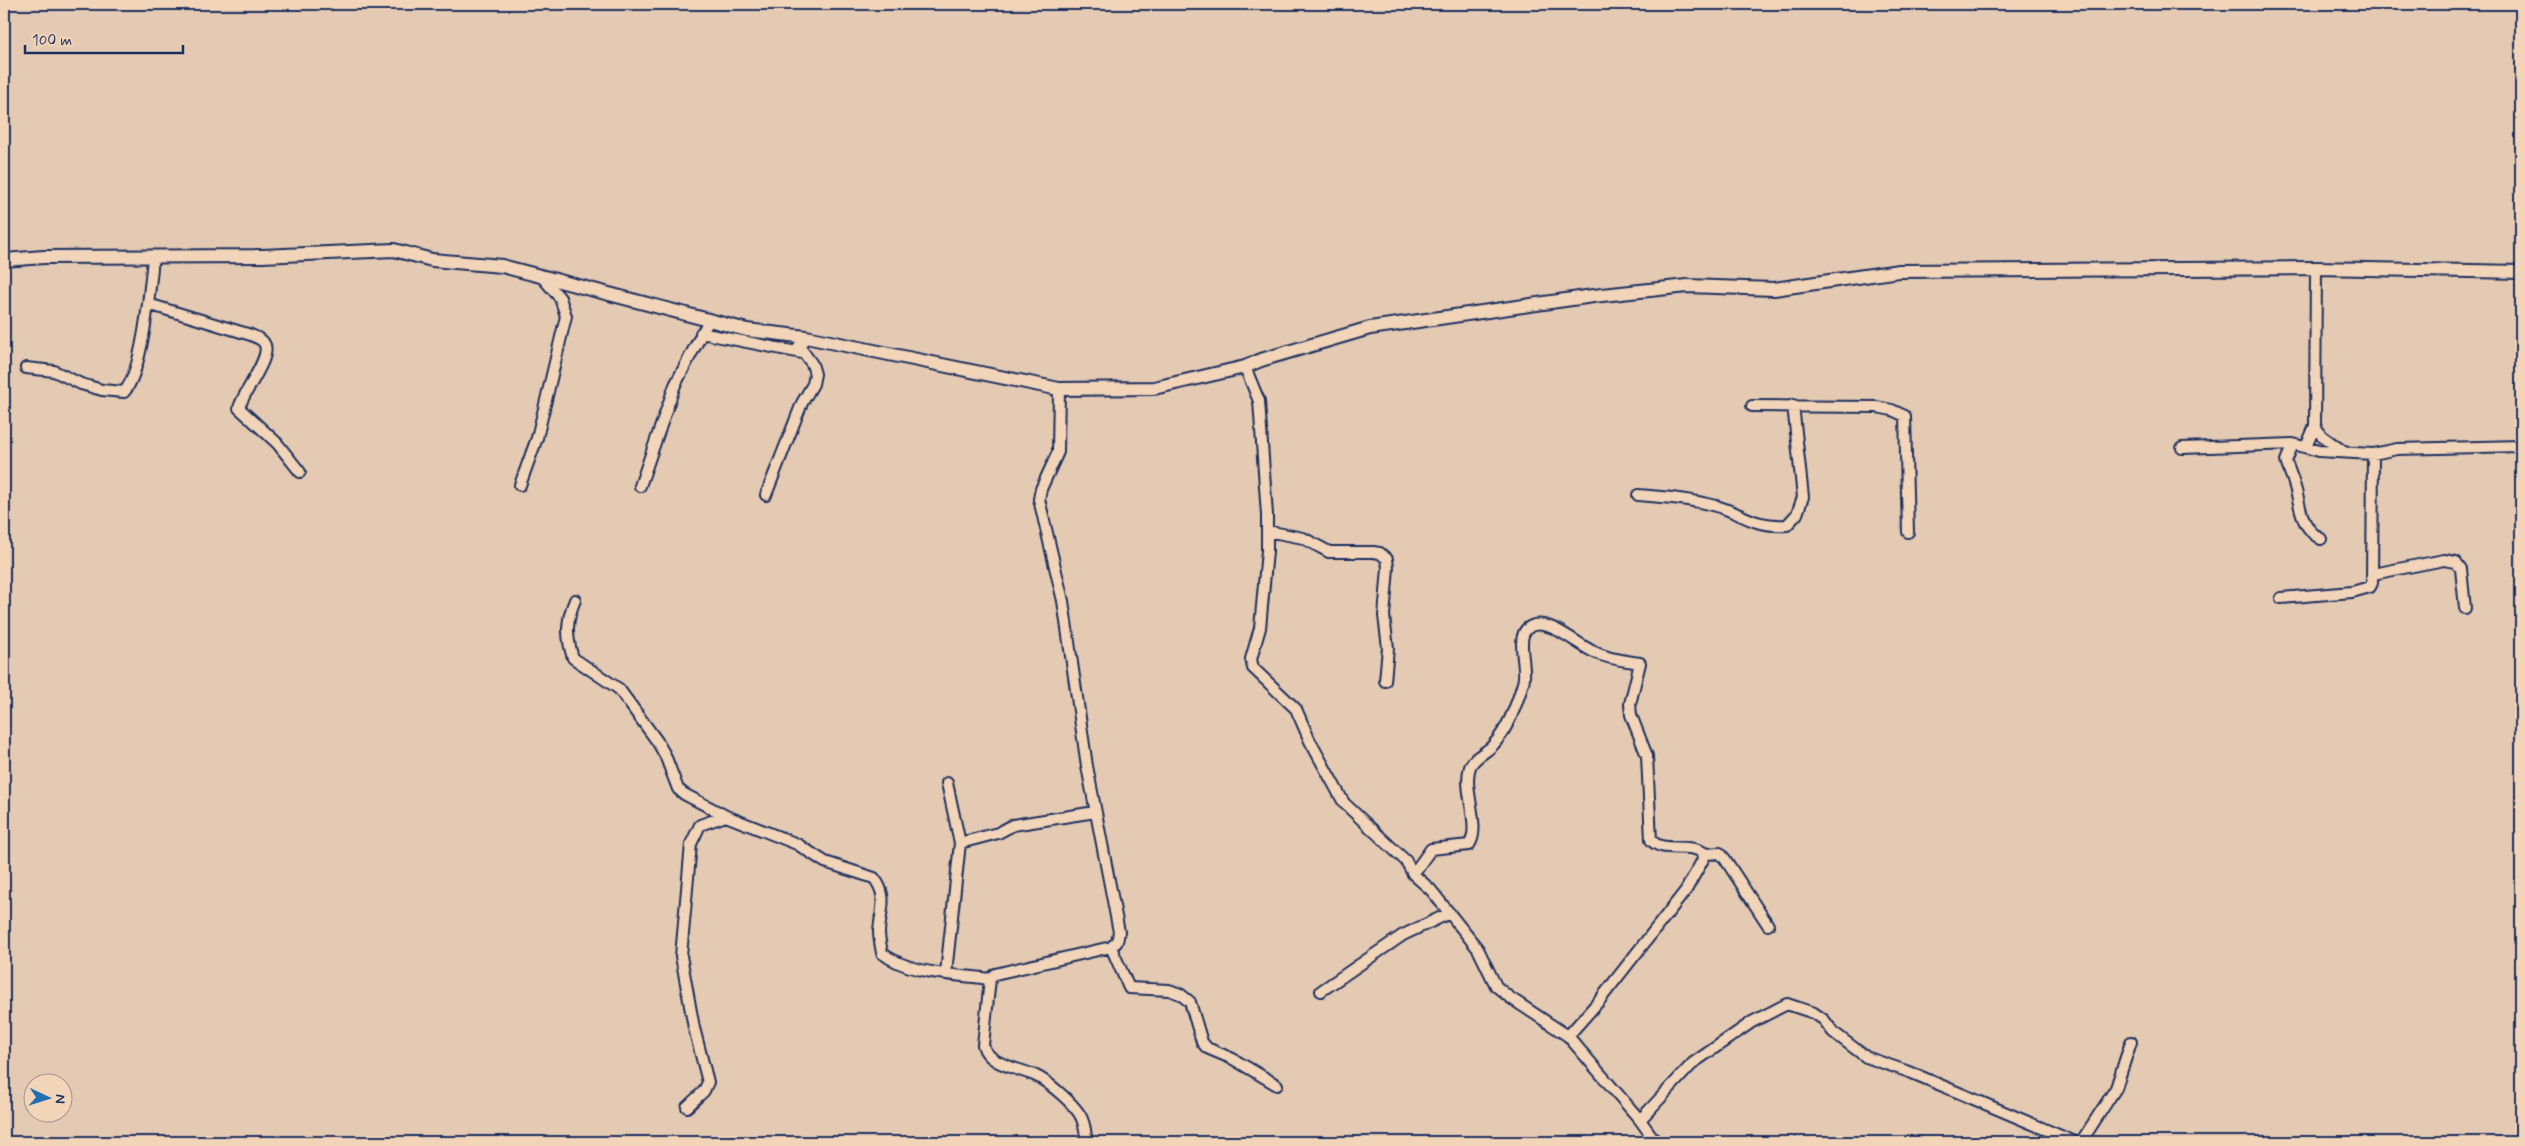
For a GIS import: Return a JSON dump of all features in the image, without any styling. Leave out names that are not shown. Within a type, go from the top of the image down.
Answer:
[{"type":"street","points":[[4,260],[44,257],[153,258],[394,250],[432,260],[502,266],[747,330],[806,337],[1059,389],[1154,388],[1246,367],[1279,354],[1370,328],[1593,296],[1681,287],[1760,290],[1899,271],[2316,268],[2521,272]]},
{"type":"street","points":[[26,368],[54,371],[81,384],[102,390],[124,392],[128,388],[134,370],[148,304],[153,258]]},
{"type":"street","points":[[2306,447],[2315,426],[2316,268]]},
{"type":"street","points":[[520,485],[537,438],[566,316],[560,298],[542,277]]},
{"type":"street","points":[[148,304],[251,335],[264,342],[267,350],[264,359],[241,398],[239,408],[277,442],[300,472]]},
{"type":"street","points":[[640,486],[668,404],[709,320]]},
{"type":"street","points":[[702,334],[802,353]]},
{"type":"street","points":[[766,495],[802,404],[813,384],[815,374],[812,364],[802,353],[799,346],[806,337]]},
{"type":"street","points":[[1246,367],[1258,401],[1267,531],[1260,628],[1251,660],[1253,668],[1296,709],[1310,741],[1344,803],[1406,860],[1413,874],[1450,913],[1478,949],[1496,986],[1509,997],[1568,1036],[1640,1120],[1656,1142]]},
{"type":"street","points":[[575,600],[566,632],[573,658],[576,663],[612,683],[619,689],[665,755],[678,789],[726,816],[796,844],[825,862],[874,878],[880,885],[884,902],[879,934],[882,952],[893,961],[920,969],[990,979],[1002,971],[1111,947],[1117,942],[1119,932],[1095,812],[1063,601],[1039,500],[1041,489],[1058,452],[1059,389]]},
{"type":"street","points":[[1638,495],[1684,499],[1716,506],[1750,522],[1771,526],[1787,525],[1797,514],[1802,496],[1793,405]]},
{"type":"street","points":[[1752,406],[1877,407],[1892,410],[1905,416],[1908,532]]},
{"type":"street","points":[[2315,426],[2322,436],[2344,452]]},
{"type":"street","points":[[2293,444],[2286,461],[2306,526],[2321,539]]},
{"type":"street","points":[[2182,448],[2293,444],[2319,451],[2373,454],[2406,448],[2521,446]]},
{"type":"street","points":[[2281,598],[2352,592],[2370,587],[2373,574],[2373,454]]},
{"type":"street","points":[[1267,531],[1303,538],[1329,552],[1373,552],[1380,553],[1387,559],[1384,616],[1388,648],[1385,680]]},
{"type":"street","points":[[2373,574],[2412,565],[2450,560],[2456,562],[2461,569],[2465,608]]},
{"type":"street","points":[[1413,874],[1431,849],[1469,845],[1473,840],[1474,828],[1468,792],[1470,767],[1477,757],[1492,747],[1504,732],[1525,680],[1521,640],[1526,629],[1535,625],[1545,626],[1562,633],[1592,651],[1612,659],[1640,662],[1630,704],[1631,715],[1647,756],[1651,840],[1655,845],[1662,847],[1698,848],[1706,854],[1720,853],[1768,925]]},
{"type":"street","points":[[946,782],[960,843],[946,973]]},
{"type":"street","points":[[960,843],[998,832],[1013,825],[1095,812]]},
{"type":"street","points":[[686,1107],[704,1091],[708,1082],[694,1028],[681,956],[688,863],[691,844],[700,825],[726,816]]},
{"type":"street","points":[[1568,1036],[1605,994],[1686,890],[1706,854]]},
{"type":"street","points":[[1321,991],[1403,935],[1450,913]]},
{"type":"street","points":[[1111,947],[1129,988],[1169,990],[1180,994],[1190,1002],[1202,1042],[1207,1048],[1233,1059],[1277,1085]]},
{"type":"street","points":[[990,979],[984,1018],[983,1045],[985,1052],[1010,1067],[1043,1080],[1074,1108],[1082,1119],[1086,1142]]},
{"type":"street","points":[[1640,1120],[1693,1063],[1752,1022],[1787,1004],[1814,1013],[1824,1020],[1834,1032],[1866,1057],[1912,1073],[2075,1142]]},
{"type":"street","points":[[2081,1142],[2116,1088],[2131,1042]]}]
